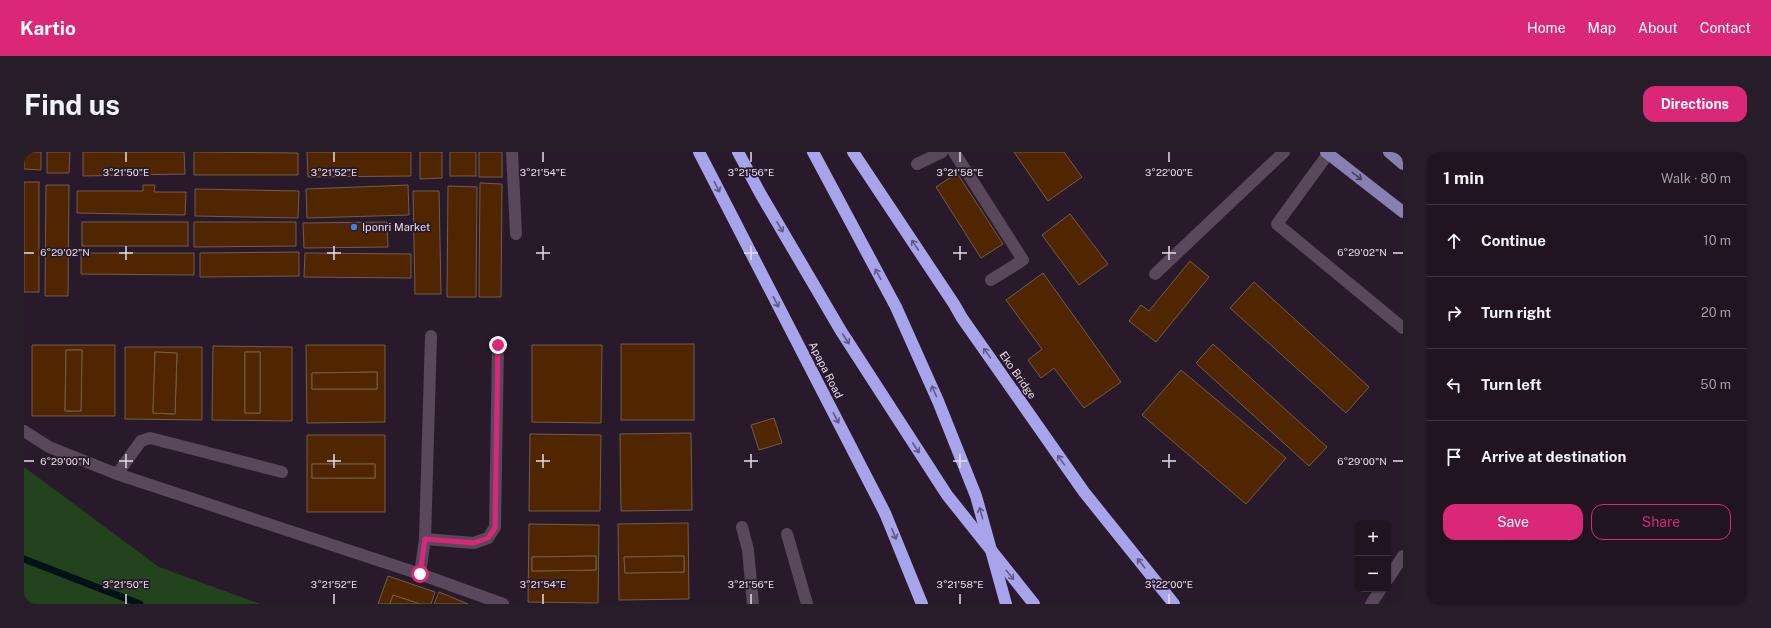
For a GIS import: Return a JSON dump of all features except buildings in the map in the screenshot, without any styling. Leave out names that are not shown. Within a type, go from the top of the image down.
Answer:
[{"type":"highway","name":"Apapa Road","points":[[699,152],[885,513],[922,604]]},
{"type":"highway","points":[[738,152],[760,193],[841,331],[942,488],[1034,604]]},
{"type":"highway","points":[[813,152],[896,307],[938,401],[976,496],[1006,604]]},
{"type":"highway","name":"Eko Bridge","points":[[853,152],[962,318],[1084,492],[1174,604]]},
{"type":"main road","points":[[1389,152],[1403,164]]},
{"type":"main road","points":[[1327,153],[1403,212]]},
{"type":"street","points":[[512,152],[516,234]]},
{"type":"street","points":[[917,164],[942,152]]},
{"type":"street","points":[[954,152],[1023,260],[991,280]]},
{"type":"street","points":[[1155,274],[1284,152]]},
{"type":"street","points":[[1327,153],[1277,224],[1403,328]]},
{"type":"street","points":[[420,574],[425,539],[431,336]]},
{"type":"street","points":[[425,539],[474,543],[488,538],[495,528],[498,345]]},
{"type":"street","points":[[24,431],[49,447],[117,474],[420,574],[503,604]]},
{"type":"street","points":[[117,474],[141,441],[150,438],[282,472]]},
{"type":"street","points":[[742,527],[748,550],[754,604]]},
{"type":"street","points":[[787,534],[806,604]]},
{"type":"street","points":[[1391,574],[1403,556]]},
{"type":"street","points":[[1371,604],[1379,592]]},
{"type":"green space","points":[[24,467],[159,567],[260,604],[24,604]]},
{"type":"waterway","points":[[24,559],[140,604]]},
{"type":"place","name":"Iponri Market","points":[[354,227]]},
{"type":"route","points":[[420,574],[425,539],[474,543],[488,538],[495,528],[498,345]]}]
